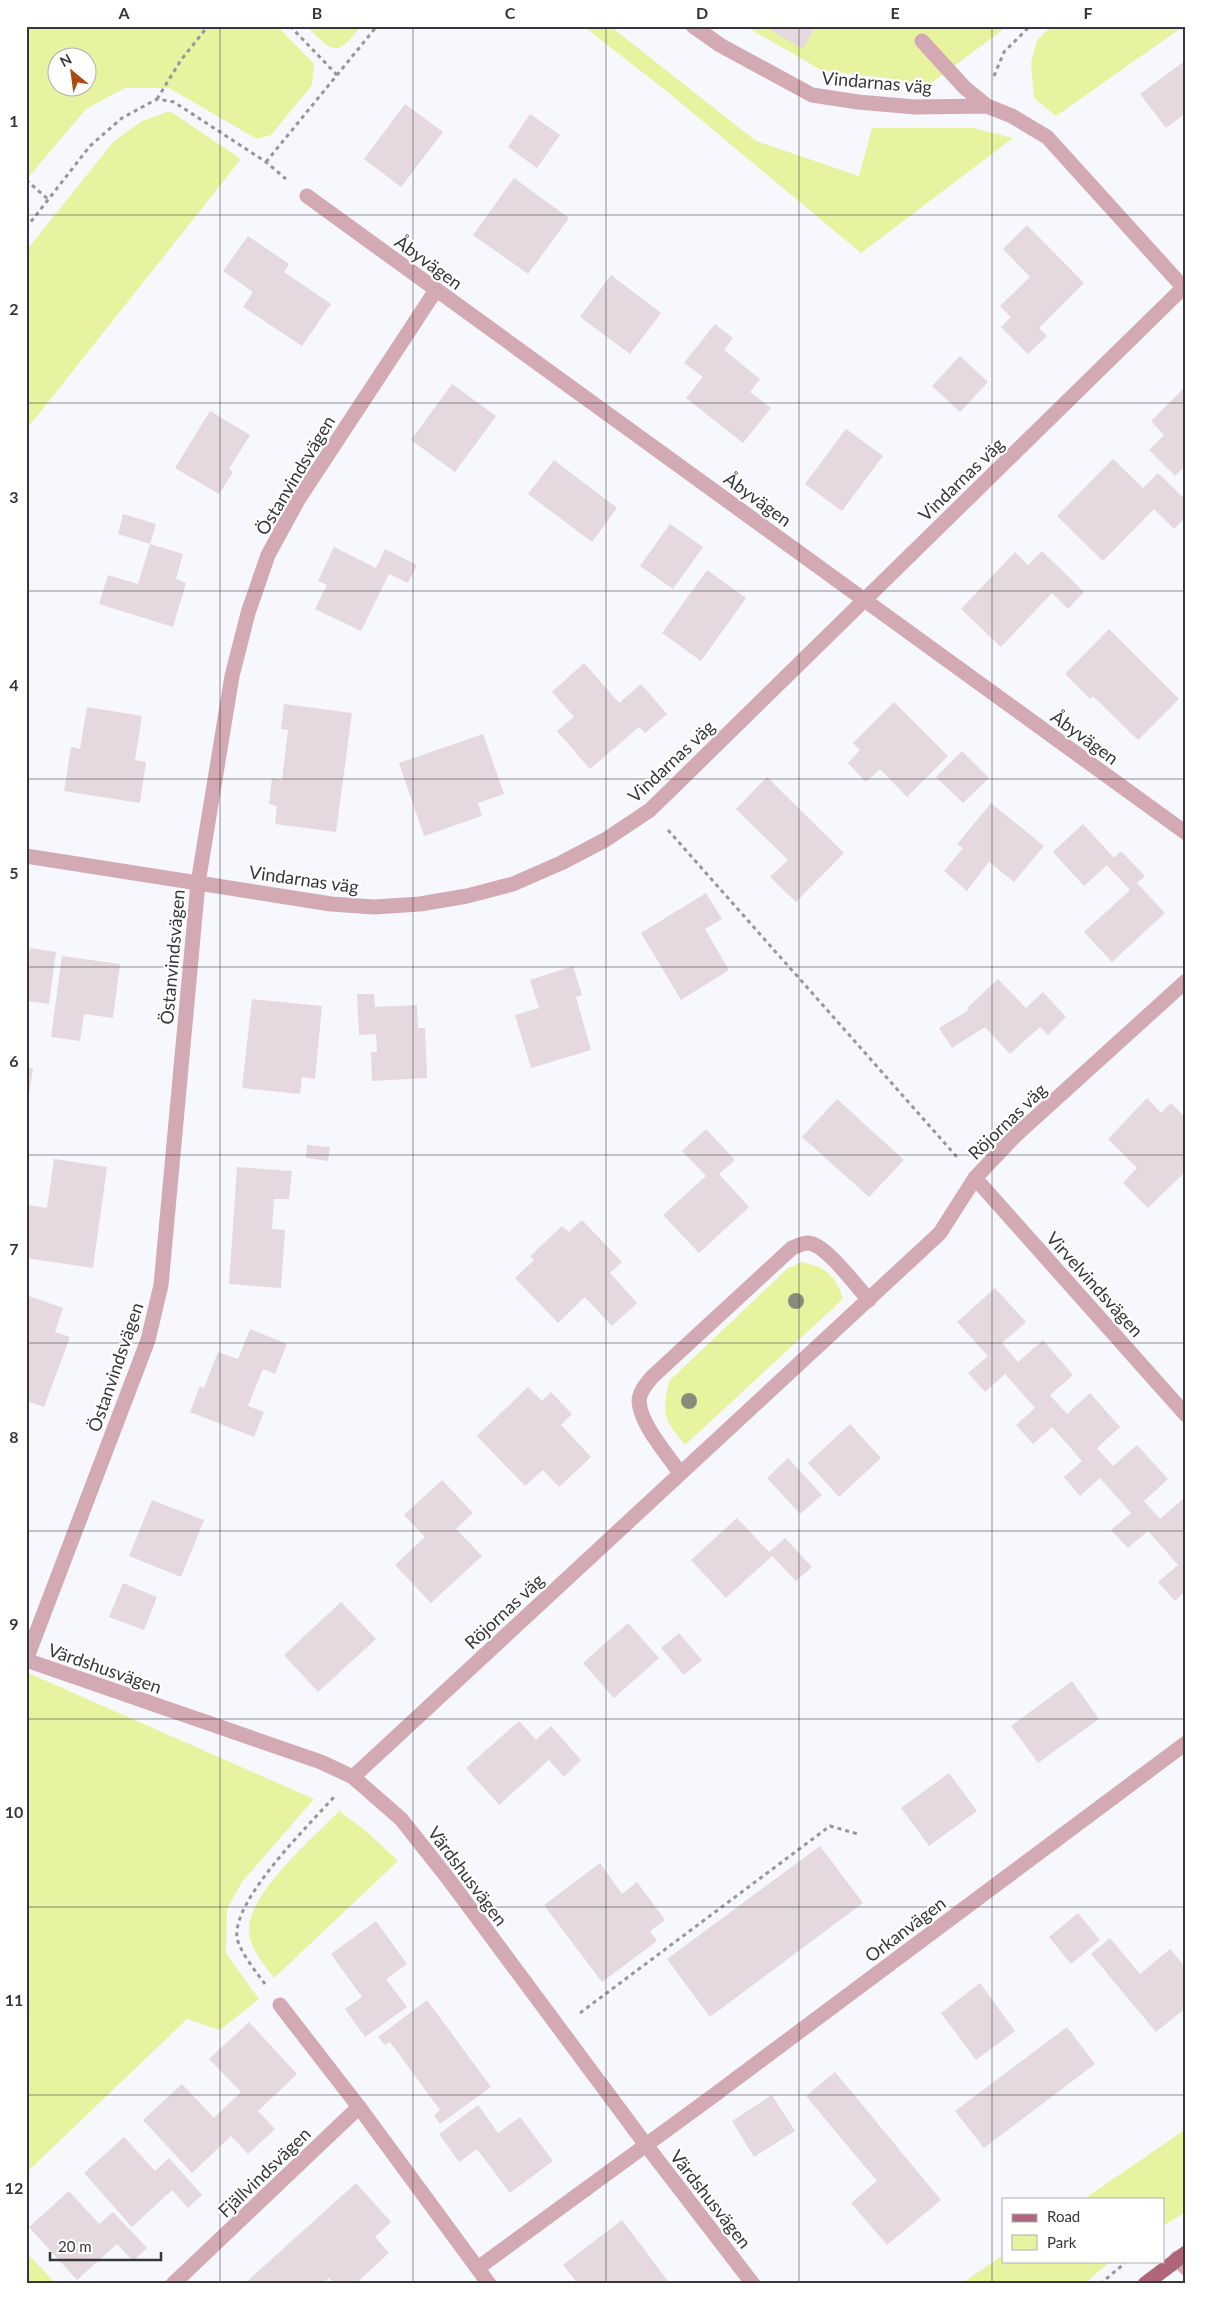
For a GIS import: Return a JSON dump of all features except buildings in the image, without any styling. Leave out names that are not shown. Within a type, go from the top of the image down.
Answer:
[{"type":"main road","points":[[1145,2284],[1183,2260]]},
{"type":"street","name":"Vindarnas väg","points":[[26,856],[331,904],[374,908],[420,904],[467,896],[513,884],[561,863],[591,848],[650,810],[1184,286],[1047,137],[1012,116],[987,106],[915,107],[858,102],[812,95],[720,45],[692,26]]},
{"type":"street","points":[[922,41],[965,88],[987,106]]},
{"type":"street","name":"Åbyvägen","points":[[307,196],[1186,834]]},
{"type":"street","name":"Östanvindsvägen","points":[[26,1660],[148,1340],[161,1285],[198,883],[232,676],[248,613],[268,555],[298,500],[436,290]]},
{"type":"street","name":"Röjornas väg","points":[[353,1776],[940,1233],[975,1178],[1016,1135],[1186,981]]},
{"type":"street","name":"Virvelvindsvägen","points":[[975,1178],[1186,1415]]},
{"type":"street","points":[[680,1473],[644,1420],[639,1400],[643,1388],[652,1376],[764,1273],[792,1248],[807,1243],[818,1246],[828,1254],[869,1300]]},
{"type":"street","name":"Värdshusvägen","points":[[26,1660],[321,1762],[353,1776],[401,1819],[447,1877],[646,2145],[753,2284]]},
{"type":"street","name":"Orkanvägen","points":[[646,2145],[1186,1743]]},
{"type":"street","points":[[280,2006],[359,2107],[489,2284]]},
{"type":"street","name":"Fjällvindsvägen","points":[[173,2284],[359,2107]]},
{"type":"street","points":[[478,2268],[646,2145]]},
{"type":"path","points":[[26,228],[90,146],[122,118],[157,99],[181,60],[208,26]]},
{"type":"path","points":[[290,26],[337,75]]},
{"type":"path","points":[[157,99],[174,102],[266,162],[377,26]]},
{"type":"path","points":[[987,106],[994,76],[1004,52],[1030,26]]},
{"type":"path","points":[[26,180],[49,200]]},
{"type":"path","points":[[650,810],[975,1178]]},
{"type":"path","points":[[280,2006],[247,1958],[237,1938],[242,1912],[255,1888],[353,1776]]},
{"type":"path","points":[[560,2029],[830,1826],[858,1834]]},
{"type":"path","points":[[1100,2284],[1126,2262]]},
{"type":"green space","points":[[26,26],[277,26],[314,64],[312,85],[271,135],[257,139],[169,88],[125,88],[86,109],[26,180]]},
{"type":"green space","points":[[306,26],[361,26],[345,44],[334,48],[323,42]]},
{"type":"green space","points":[[583,26],[610,26],[756,141],[859,176],[872,128],[973,128],[1013,138],[861,253],[669,93]]},
{"type":"green space","points":[[745,26],[1008,26],[930,84],[821,70]]},
{"type":"green space","points":[[1052,26],[1184,26],[1056,116],[1034,98],[1031,63],[1037,40]]},
{"type":"green space","points":[[170,111],[241,159],[26,430],[26,251],[114,141],[142,121]]},
{"type":"green space","points":[[801,1262],[816,1266],[828,1273],[837,1284],[843,1299],[685,1445],[668,1422],[666,1416],[665,1402],[669,1381],[787,1269]]},
{"type":"green space","points":[[26,1672],[314,1799],[242,1882],[227,1909],[226,1953],[259,1999],[220,2030],[187,2019],[26,2173]]},
{"type":"green space","points":[[339,1811],[366,1831],[398,1861],[274,1978],[252,1944],[249,1932],[251,1917],[258,1901],[284,1867]]},
{"type":"green space","points":[[1186,2129],[1186,2212],[1164,2225],[1164,2198],[1085,2198]]},
{"type":"green space","points":[[26,2252],[56,2284],[26,2284]]},
{"type":"green space","points":[[1002,2256],[1002,2262],[1110,2262],[1084,2284],[961,2284]]}]
